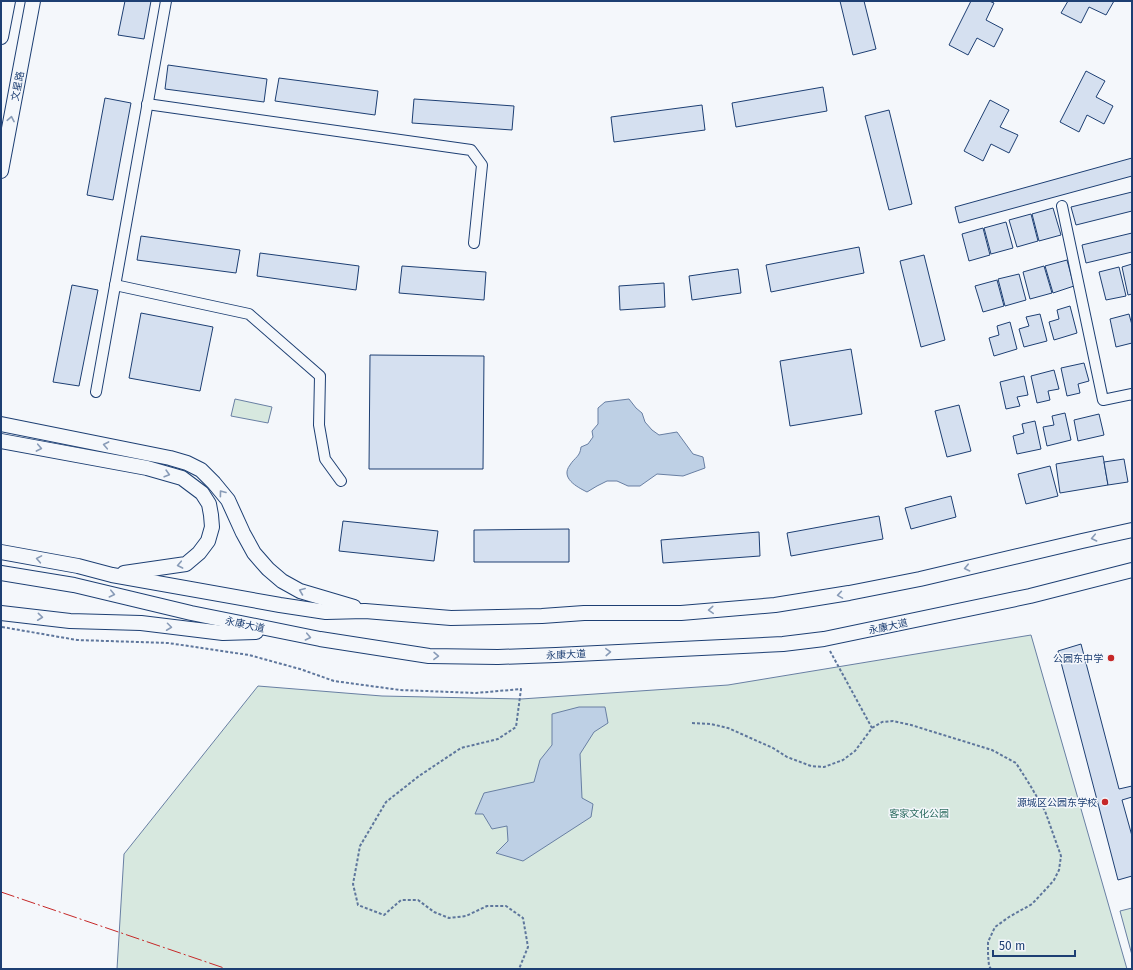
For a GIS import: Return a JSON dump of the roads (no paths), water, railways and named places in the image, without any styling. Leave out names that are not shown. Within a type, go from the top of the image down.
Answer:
[{"type":"main road","points":[[1,37],[8,1]]},
{"type":"main road","name":"文星路","points":[[1,171],[33,1]]},
{"type":"main road","points":[[1,424],[170,458],[187,463],[201,470],[228,500],[243,533],[254,552],[268,569],[282,581],[300,591],[366,611]]},
{"type":"main road","points":[[1,441],[148,468],[182,478],[202,492],[208,504],[212,527],[208,541],[199,553],[186,564],[112,575]]},
{"type":"main road","points":[[1,552],[78,566],[112,575],[326,612],[366,611],[458,618],[542,616],[584,613],[682,613],[775,605],[850,593],[920,579],[1132,530]]},
{"type":"main road","name":"永康大道","points":[[1,572],[74,585],[191,613],[320,639],[429,656],[498,657],[784,644],[824,639],[1030,596],[1132,570]]},
{"type":"main road","points":[[1,614],[70,620],[141,623],[223,633],[281,631]]},
{"type":"street","points":[[96,392],[166,1]]},
{"type":"street","points":[[147,104],[471,150],[482,165],[474,243]]},
{"type":"street","points":[[1062,206],[1103,400],[1132,394],[1132,396]]},
{"type":"street","points":[[115,285],[248,314],[320,376],[319,425],[325,459],[341,481]]},
{"type":"water","points":[[629,399],[642,413],[645,422],[659,435],[677,432],[693,454],[703,457],[705,468],[683,476],[657,474],[640,486],[628,486],[617,481],[607,481],[587,492],[571,482],[568,478],[567,470],[578,455],[581,447],[588,444],[593,437],[592,431],[598,424],[598,408],[605,402]]},
{"type":"water","points":[[579,707],[605,707],[608,723],[594,732],[580,754],[582,798],[593,804],[591,817],[523,861],[496,853],[508,841],[507,826],[492,829],[483,814],[475,814],[484,793],[534,782],[540,760],[552,745],[552,714]]},
{"type":"place","name":"公园东中学","points":[[1111,658]]},
{"type":"place","name":"源城区公园东学校","points":[[1105,802]]},
{"type":"park label","name":"客家文化公园","points":[[919,813]]}]
